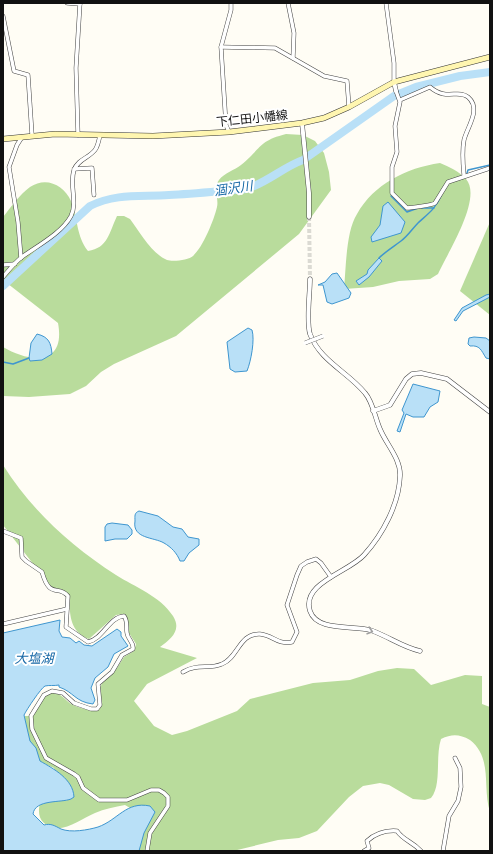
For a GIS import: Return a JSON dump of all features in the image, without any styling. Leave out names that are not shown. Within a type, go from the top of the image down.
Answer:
[{"type":"main road","name":"下仁田小幡線","points":[[3,138],[32,135],[100,135],[137,137],[229,132],[302,123],[324,118],[349,107],[394,82],[490,57]]},
{"type":"street","points":[[67,3],[80,3],[76,76],[78,135]]},
{"type":"street","points":[[229,132],[226,118],[221,47],[231,10],[231,3]]},
{"type":"street","points":[[288,3],[294,34],[292,58]]},
{"type":"street","points":[[386,3],[394,63],[394,82],[399,99],[400,112],[395,126],[397,152],[392,167],[394,194],[407,208],[419,205],[432,205],[435,204],[444,185],[464,175],[490,168]]},
{"type":"street","points":[[3,16],[14,71],[28,75],[32,135]]},
{"type":"street","points":[[221,47],[276,48],[324,76],[347,81],[349,107]]},
{"type":"street","points":[[399,99],[430,87],[436,92],[444,95],[460,94],[466,96],[472,102],[474,110],[472,121],[464,141],[464,175]]},
{"type":"street","points":[[302,123],[307,169],[309,217]]},
{"type":"street","points":[[3,277],[21,258],[40,246],[58,230],[71,215],[73,204],[71,180],[74,169],[81,160],[96,149],[100,135]]},
{"type":"street","points":[[21,258],[18,222],[8,167],[17,145],[23,136]]},
{"type":"street","points":[[74,169],[92,168],[94,194]]},
{"type":"street","points":[[3,265],[15,264]]},
{"type":"street","points":[[310,279],[310,334],[318,350],[366,394],[380,431],[400,465],[400,476],[391,514],[364,555],[344,571],[331,577],[316,587],[310,594],[308,602],[315,619],[332,625],[370,630],[405,647],[420,652]]},
{"type":"street","points":[[305,343],[323,336]]},
{"type":"street","points":[[373,411],[390,404],[406,379],[412,374],[421,373],[447,379],[490,412]]},
{"type":"street","points":[[3,531],[21,538],[22,557],[26,562],[42,572],[45,584],[50,589],[66,593],[68,602],[66,627],[88,642],[105,630],[115,619],[124,616],[126,619],[127,634],[134,644],[133,649],[122,655],[112,672],[98,684],[100,705],[97,709],[91,709],[74,703],[63,693],[52,691],[44,695],[31,716],[32,729],[46,758],[78,777],[83,788],[99,800],[127,800],[151,790],[159,790],[168,797],[168,806],[150,833],[148,851]]},
{"type":"street","points":[[183,672],[192,666],[223,664],[242,642],[250,636],[260,634],[284,644],[292,642],[298,632],[287,605],[297,575],[302,566],[307,562],[316,559],[321,563],[331,577]]},
{"type":"street","points":[[3,624],[67,609]]},
{"type":"street","points":[[443,851],[449,816],[458,801],[460,787],[460,768],[455,758]]},
{"type":"street","points":[[364,851],[368,848],[367,841],[376,833],[388,830],[397,831],[401,837],[414,843],[421,851]]},
{"type":"green space","points":[[286,134],[303,135],[315,141],[324,153],[329,172],[331,190],[299,234],[176,336],[114,364],[101,372],[86,386],[70,394],[29,397],[3,396],[3,347],[24,356],[34,358],[44,357],[51,354],[57,347],[59,337],[58,323],[3,280],[3,217],[26,190],[36,184],[48,182],[64,191],[71,201],[81,239],[88,251],[100,247],[110,234],[117,216],[124,216],[130,219],[142,236],[161,257],[170,261],[185,260],[197,252],[211,226],[217,207],[216,186],[219,180],[224,175],[241,165],[260,146],[270,140]]},
{"type":"green space","points":[[440,163],[457,171],[466,179],[470,188],[470,199],[462,226],[438,274],[430,279],[399,281],[373,287],[344,289],[347,250],[353,221],[364,203],[382,186],[403,173],[427,165]]},
{"type":"green space","points":[[490,222],[490,315],[460,291]]},
{"type":"green space","points":[[3,465],[27,498],[68,540],[99,564],[154,597],[168,609],[173,616],[176,630],[168,641],[160,647],[197,658],[147,684],[134,701],[154,726],[172,735],[187,731],[237,711],[250,699],[313,683],[350,680],[378,671],[397,668],[414,669],[431,685],[465,675],[482,676],[482,704],[490,707],[490,812],[486,773],[482,755],[470,740],[456,735],[441,739],[438,754],[436,786],[431,798],[425,800],[413,799],[389,785],[380,783],[363,786],[349,797],[317,831],[299,838],[278,840],[233,851],[121,851],[134,813],[125,805],[98,812],[63,828],[50,827],[44,823],[40,818],[40,805],[45,790],[55,772],[54,768],[33,759],[22,731],[25,716],[33,716],[43,699],[52,692],[59,694],[77,707],[88,710],[99,710],[102,705],[100,688],[103,681],[117,668],[124,657],[134,651],[136,644],[129,633],[125,614],[116,615],[89,639],[78,632],[74,627],[70,610],[70,597],[66,592],[51,587],[3,525]]},
{"type":"water","points":[[388,202],[405,222],[401,233],[372,242],[371,237],[380,225],[383,206]]},
{"type":"water","points":[[379,258],[382,261],[369,277],[359,285],[356,281],[367,274],[368,270]]},
{"type":"water","points":[[337,273],[351,293],[349,298],[332,304],[327,302],[323,285],[318,285],[325,282],[332,274]]},
{"type":"water","points":[[490,294],[490,297],[463,311],[456,321],[454,320],[462,308]]},
{"type":"water","points":[[248,328],[252,330],[253,339],[247,371],[235,372],[230,369],[227,342]]},
{"type":"water","points":[[37,334],[49,341],[52,354],[42,360],[30,361],[31,343]]},
{"type":"water","points":[[469,338],[486,338],[490,341],[490,359],[486,358],[478,347],[470,346],[468,344]]},
{"type":"water","points":[[413,384],[440,391],[438,402],[430,407],[424,417],[413,417],[406,414],[400,432],[397,431],[404,413],[402,410]]},
{"type":"water","points":[[139,511],[158,516],[173,527],[182,529],[188,537],[199,539],[199,545],[189,553],[184,561],[180,561],[171,548],[167,545],[140,534],[137,531],[135,527],[135,516]]},
{"type":"water","points":[[112,523],[128,525],[132,530],[132,534],[127,539],[105,541],[105,527],[107,524]]},
{"type":"water","name":"大塩湖","points":[[60,620],[59,631],[62,637],[70,638],[76,643],[79,641],[84,645],[92,646],[117,629],[121,632],[121,636],[128,646],[114,654],[108,667],[95,678],[91,688],[95,700],[93,704],[78,699],[68,691],[59,687],[59,685],[45,686],[34,699],[24,715],[30,741],[36,748],[40,761],[62,775],[70,785],[74,797],[67,800],[49,802],[38,806],[33,814],[44,825],[51,825],[70,831],[80,831],[105,824],[122,812],[135,806],[150,806],[155,812],[144,833],[139,851],[3,851],[3,633]]},
{"type":"waterway","name":"涸沢川","points":[[3,286],[90,206],[119,197],[159,196],[246,189],[261,183],[303,160],[394,96],[416,87],[460,76],[490,72]]},
{"type":"waterway","points":[[467,173],[468,170],[490,165]]},
{"type":"waterway","points":[[391,196],[407,212],[418,208]]},
{"type":"waterway","points":[[379,258],[406,237],[434,208],[441,196]]},
{"type":"waterway","points":[[422,208],[434,208]]},
{"type":"waterway","points":[[3,362],[13,364],[29,358]]},
{"type":"tunnel","points":[[309,217],[310,279]]}]
